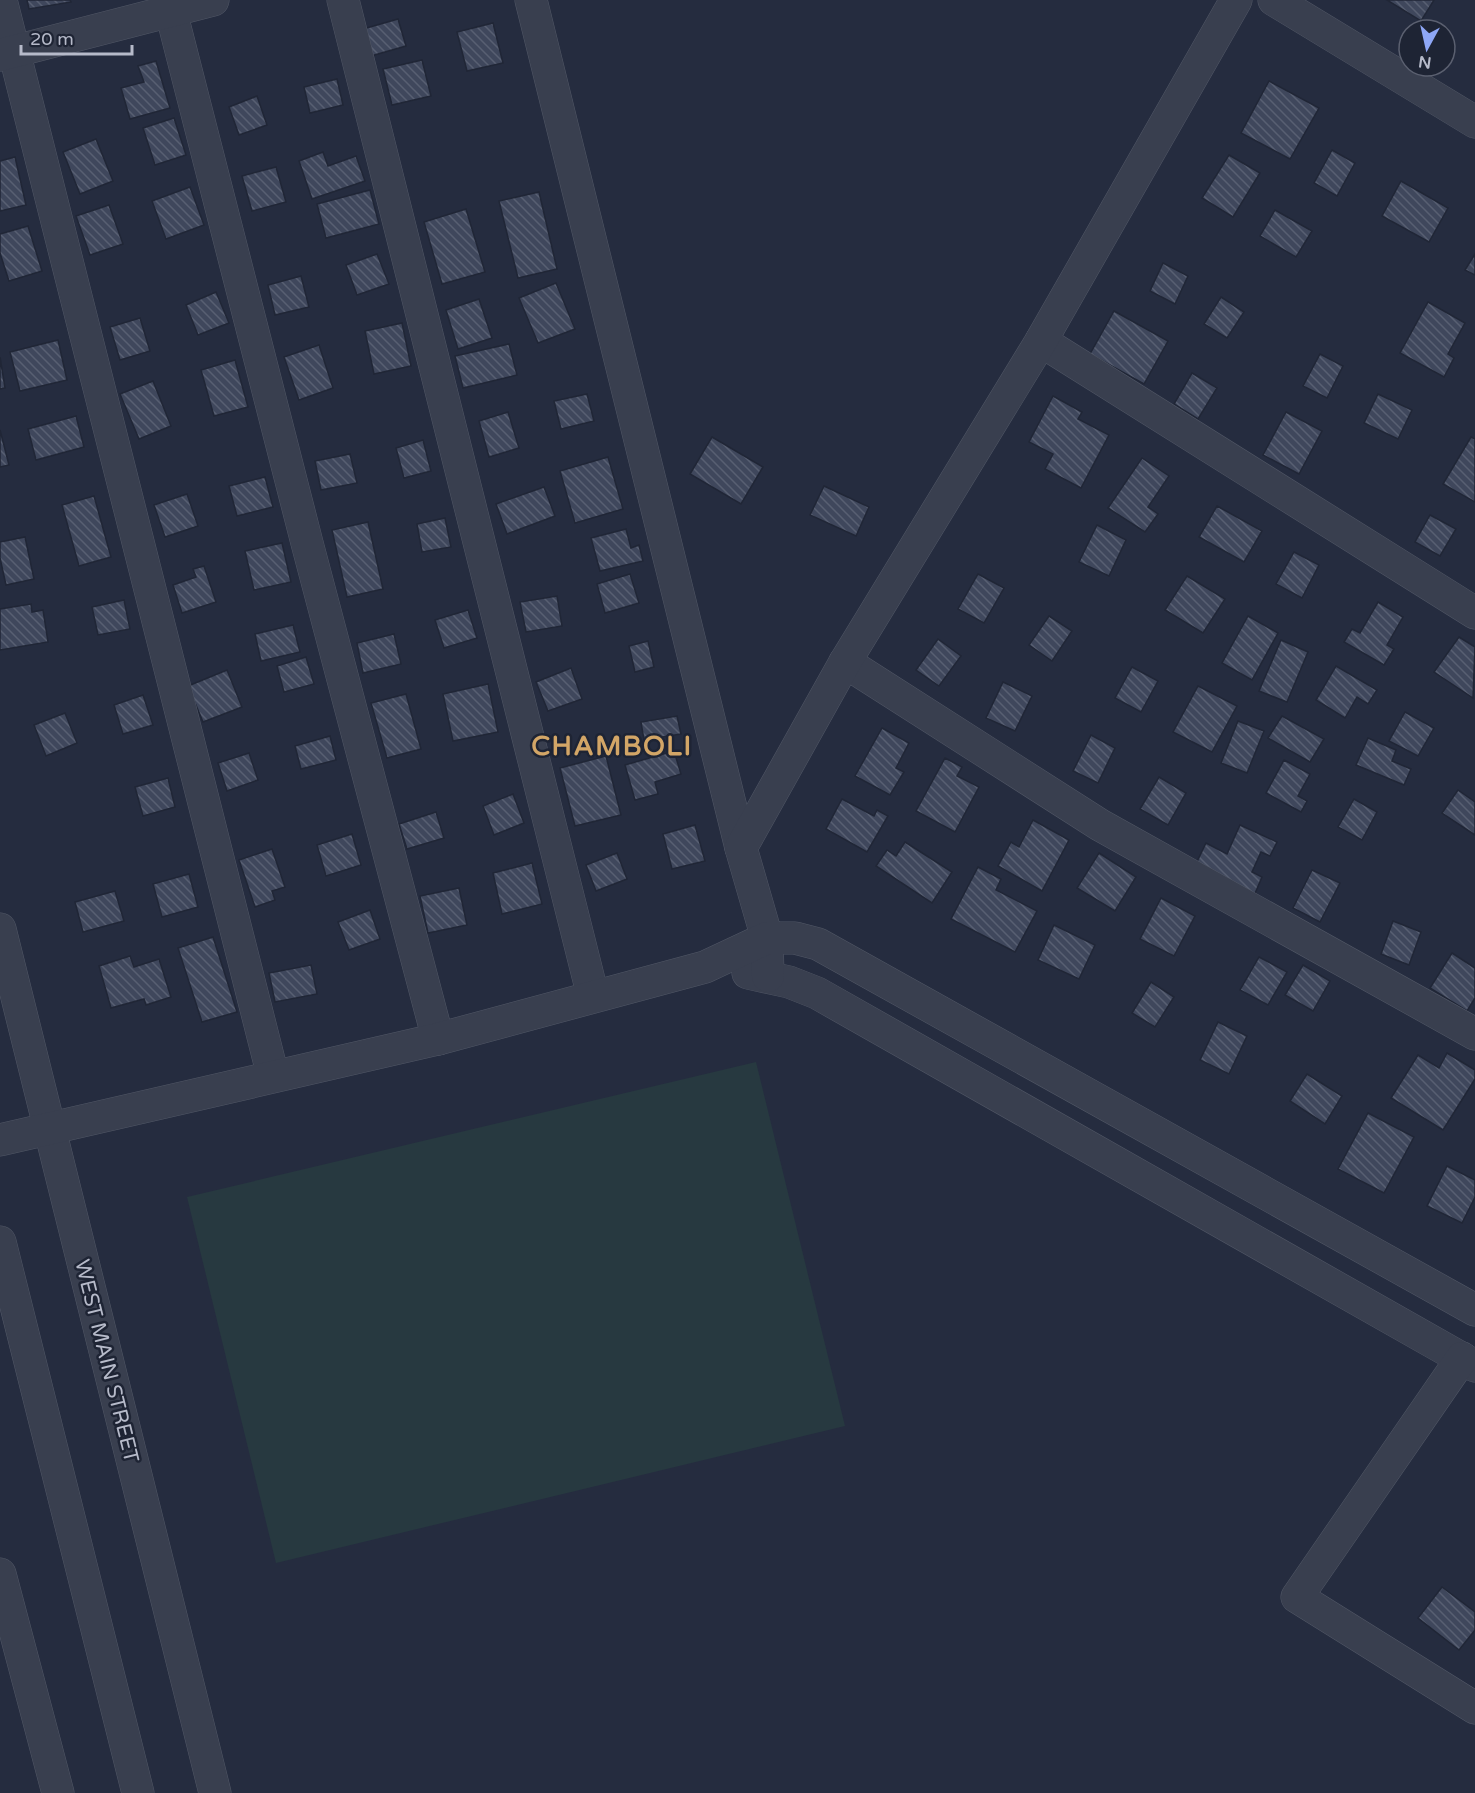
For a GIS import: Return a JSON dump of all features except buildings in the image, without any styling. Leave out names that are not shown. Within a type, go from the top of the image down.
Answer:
[{"type":"street","points":[[1,0],[7,54],[273,1076]]},
{"type":"street","points":[[7,54],[170,6],[213,0]]},
{"type":"street","points":[[343,0],[593,996]]},
{"type":"street","points":[[531,0],[741,848],[767,938],[768,976]]},
{"type":"street","points":[[741,848],[845,662],[1041,341],[1236,0]]},
{"type":"street","points":[[1274,0],[1475,122]]},
{"type":"street","points":[[170,6],[359,744],[438,1039]]},
{"type":"street","points":[[1041,341],[1475,613]]},
{"type":"street","points":[[845,662],[1100,825],[1475,1034]]},
{"type":"street","name":"WEST MAIN STREET","points":[[0,929],[215,1793]]},
{"type":"street","points":[[0,1140],[438,1039],[705,967],[767,938],[795,939],[818,944],[1475,1310]]},
{"type":"street","points":[[705,967],[768,976],[817,993],[1469,1362],[1297,1597],[1475,1708]]},
{"type":"street","points":[[1161,1188],[1185,1149]]},
{"type":"street","points":[[0,1242],[138,1793]]},
{"type":"street","points":[[0,1574],[58,1793]]},
{"type":"shaded area","points":[[756,1062],[845,1426],[276,1563],[187,1197]]},
{"type":"district","name":"CHAMBOLI","points":[[612,746]]}]
